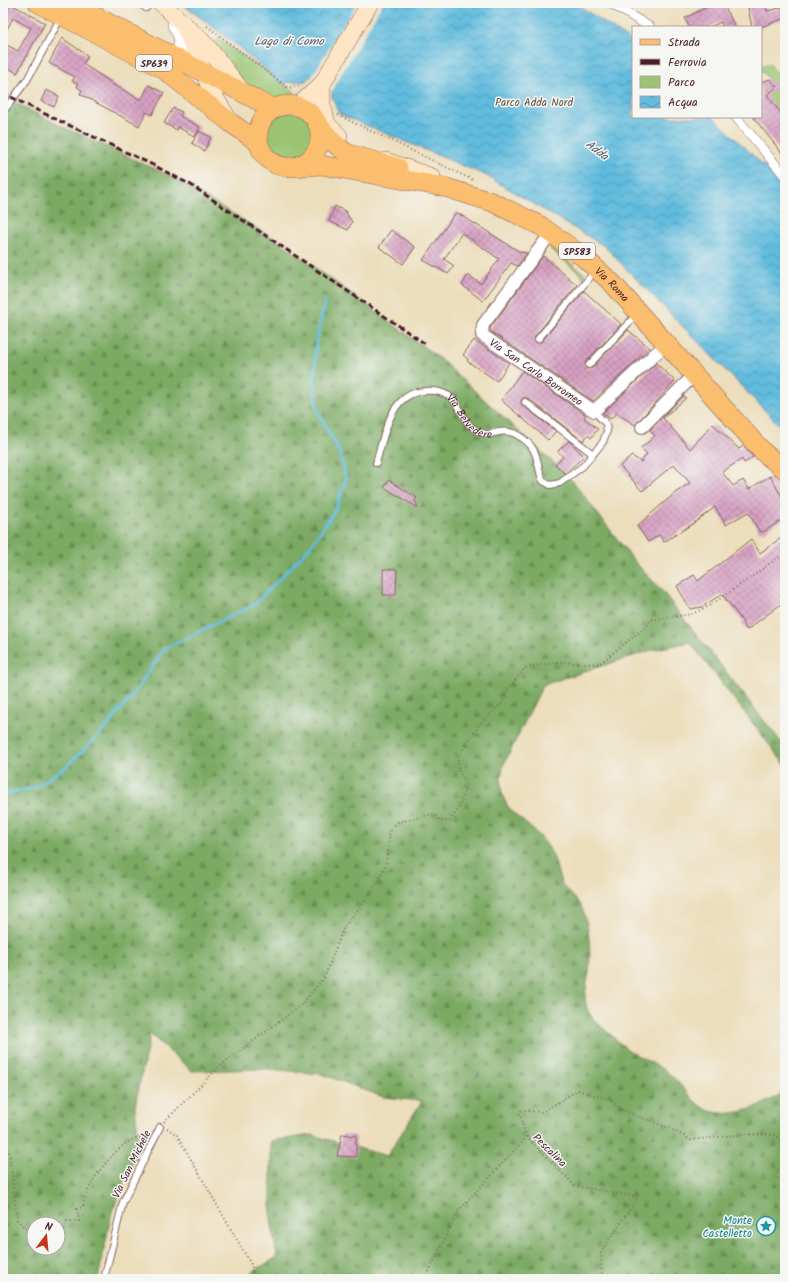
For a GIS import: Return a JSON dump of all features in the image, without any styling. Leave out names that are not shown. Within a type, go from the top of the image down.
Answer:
[{"type":"main road","name":"SP639","points":[[38,3],[66,9],[170,55],[274,109]]},
{"type":"main road","points":[[160,3],[182,21],[207,46],[245,95]]},
{"type":"main road","points":[[310,116],[322,84],[370,3]]},
{"type":"main road","name":"SP639","points":[[66,9],[162,68],[231,123],[258,142]]},
{"type":"main road","points":[[182,21],[212,94],[231,123]]},
{"type":"main road","name":"Via Roma","points":[[322,84],[322,105],[327,124],[347,145],[367,154],[432,177]]},
{"type":"main road","points":[[258,142],[260,123],[266,115],[274,109],[286,105],[310,116],[320,140],[315,153],[304,163],[292,167]]},
{"type":"main road","name":"Via Roma","points":[[310,116],[334,143],[351,155],[477,189],[518,206],[554,226],[587,251],[622,284],[770,447],[785,470]]},
{"type":"main road","name":"SP583","points":[[258,142],[262,153],[270,161],[281,166],[292,167]]},
{"type":"main road","name":"Via Roma","points":[[292,167],[321,165],[444,187],[502,206],[551,233],[597,269],[762,452],[785,470]]},
{"type":"street","points":[[160,3],[175,24],[182,39],[182,47],[178,53],[170,55]]},
{"type":"street","points":[[610,3],[648,26]]},
{"type":"street","points":[[737,118],[785,176]]},
{"type":"street","name":"Via San Carlo Borromeo","points":[[551,233],[483,325],[482,335],[594,411]]},
{"type":"street","points":[[594,411],[666,344]]},
{"type":"street","points":[[642,427],[694,375]]},
{"type":"lane","points":[[139,3],[146,8],[150,3]]},
{"type":"lane","points":[[3,112],[26,80],[66,9]]},
{"type":"lane","points":[[538,340],[597,269]]},
{"type":"lane","points":[[589,365],[638,313]]},
{"type":"lane","name":"Via Belvedere","points":[[376,463],[387,426],[400,401],[421,391],[435,390],[443,393],[459,406],[468,424],[474,429],[490,435],[508,432],[523,439],[533,448],[539,466],[540,475],[544,481],[550,485],[560,483],[583,466],[603,442],[607,430],[606,424],[594,411]]},
{"type":"lane","points":[[525,402],[593,454]]},
{"type":"lane","name":"Via San Michele","points":[[104,1279],[123,1202],[160,1128]]},
{"type":"path","points":[[160,1128],[193,1091],[220,1066],[300,1006],[324,978],[344,927],[372,892],[386,865],[390,830],[398,822],[434,814],[442,821],[450,821],[460,807],[467,784],[458,770],[458,756],[479,724],[502,703],[508,689],[525,668],[557,662],[598,664],[647,626],[650,620],[692,614],[711,605],[785,553]]},
{"type":"path","points":[[527,1137],[519,1114],[522,1110],[542,1112],[578,1090],[610,1100],[622,1110],[669,1128],[691,1140],[756,1134],[776,1136],[785,1146]]},
{"type":"path","points":[[66,1224],[67,1221],[79,1221],[77,1209],[83,1207],[84,1200],[93,1180],[108,1160],[129,1141],[160,1128],[168,1128],[177,1135],[252,1266],[252,1279]]},
{"type":"path","name":"Pescalina","points":[[425,1279],[459,1210],[527,1137],[575,1186],[638,1197],[601,1252],[602,1279]]},
{"type":"path","points":[[3,1150],[9,1150],[17,1220],[26,1229]]},
{"type":"path","points":[[776,1178],[778,1170],[784,1174],[782,1201],[785,1201]]},
{"type":"green space","points":[[219,39],[295,92],[274,109],[245,95],[211,44]]},
{"type":"green space","points":[[769,63],[785,83],[785,119],[767,97],[776,88],[762,71],[762,66]]},
{"type":"green space","points":[[3,96],[53,122],[170,176],[286,246],[439,358],[571,479],[635,562],[663,592],[785,747],[785,765],[690,642],[652,650],[543,685],[503,766],[501,783],[503,797],[508,807],[543,840],[553,856],[563,886],[582,909],[590,945],[589,972],[585,999],[588,1011],[594,1020],[627,1049],[670,1074],[697,1103],[708,1110],[714,1112],[733,1113],[751,1109],[785,1092],[785,1279],[251,1279],[252,1272],[277,1257],[271,1219],[271,1141],[312,1135],[387,1156],[422,1101],[383,1097],[322,1074],[268,1069],[192,1071],[150,1034],[135,1106],[139,1146],[112,1212],[98,1279],[3,1279]]},
{"type":"green space","points":[[290,110],[305,115],[309,118],[312,122],[317,137],[312,152],[309,156],[305,159],[290,164],[275,159],[271,156],[268,152],[263,137],[268,122],[271,118],[275,115]]},
{"type":"green space","points":[[552,244],[555,246],[553,249],[586,275],[583,281],[583,276],[550,249]]},
{"type":"water","name":"Parco Adda Nord","points":[[181,3],[575,3],[632,41],[632,118],[714,118],[785,186],[785,431],[604,246],[485,175],[339,114],[332,97],[332,91],[312,76],[305,81],[281,83],[235,44]]},
{"type":"pier","points":[[357,3],[383,3],[332,92],[311,78]]},
{"type":"building","points":[[715,3],[723,3],[734,26],[723,26],[721,22],[712,26],[689,26],[685,18]]},
{"type":"building","points":[[747,3],[765,3],[767,11],[785,7],[785,18],[762,27],[752,26]]},
{"type":"building","points":[[11,4],[45,23],[17,73],[3,65],[3,43],[18,51],[31,28],[13,18],[3,37],[3,18]]},
{"type":"building","points":[[62,38],[88,56],[83,64],[112,84],[141,100],[149,85],[164,93],[152,115],[147,112],[139,126],[80,94],[82,90],[77,87],[78,84],[72,81],[75,77],[49,63]]},
{"type":"building","points":[[770,79],[777,87],[767,95],[785,118],[785,157],[754,118],[762,118],[762,82]]},
{"type":"building","points":[[46,90],[59,96],[54,107],[41,101]]},
{"type":"building","points":[[173,108],[182,112],[180,116],[200,127],[195,137],[178,127],[177,130],[164,123]]},
{"type":"building","points":[[199,131],[211,137],[204,151],[192,143]]},
{"type":"building","points":[[335,206],[345,211],[352,222],[348,230],[329,221]]},
{"type":"building","points":[[456,212],[520,252],[527,253],[517,266],[511,263],[483,301],[462,285],[468,275],[481,284],[499,259],[462,233],[444,259],[454,266],[448,274],[423,260]]},
{"type":"building","points":[[391,230],[415,247],[403,264],[379,247]]},
{"type":"building","points":[[543,256],[577,285],[535,336],[535,342],[541,342],[584,291],[621,324],[586,362],[586,369],[592,368],[628,330],[650,348],[593,401],[490,331],[490,328]]},
{"type":"building","points":[[474,340],[509,363],[497,381],[467,361],[468,359],[463,355]]},
{"type":"building","points":[[656,363],[675,381],[635,425],[617,413],[610,419],[603,413]]},
{"type":"building","points":[[522,371],[586,415],[584,418],[598,429],[591,438],[588,435],[583,441],[528,398],[523,398],[521,402],[522,405],[556,431],[548,440],[501,400]]},
{"type":"building","points":[[683,396],[686,398],[663,418],[690,449],[713,424],[739,449],[743,446],[753,457],[744,463],[742,459],[722,472],[733,486],[743,480],[749,489],[770,476],[785,502],[785,518],[763,532],[759,531],[748,512],[726,525],[715,507],[694,523],[664,542],[659,535],[648,542],[637,526],[675,493],[690,483],[674,464],[642,491],[620,466],[632,456],[641,462],[647,454],[641,448],[655,436],[650,430]]},
{"type":"building","points":[[569,441],[584,456],[565,474],[555,464],[563,457],[558,451]]},
{"type":"building","points":[[389,480],[417,498],[415,500],[418,508],[384,487]]},
{"type":"building","points":[[785,535],[785,601],[747,630],[742,623],[743,622],[722,594],[702,607],[690,609],[677,586],[694,575],[698,581],[751,539],[760,553]]},
{"type":"building","points":[[383,569],[397,569],[396,595],[383,595]]},
{"type":"building","points":[[342,1134],[356,1136],[356,1157],[337,1156]]},
{"type":"waterway","points":[[3,117],[15,101]]},
{"type":"waterway","points":[[3,794],[34,788],[67,766],[102,732],[134,693],[165,648],[254,605],[310,547],[335,510],[346,479],[340,453],[317,410],[314,384],[316,342],[325,301]]},
{"type":"railway","points":[[3,93],[153,165],[191,185],[427,345]]},
{"type":"place","name":"Monte Castelletto","points":[[766,1226]]},
{"type":"water label","name":"Lago di Como","points":[[289,41]]},
{"type":"water label","name":"Adda","points":[[597,150]]}]
